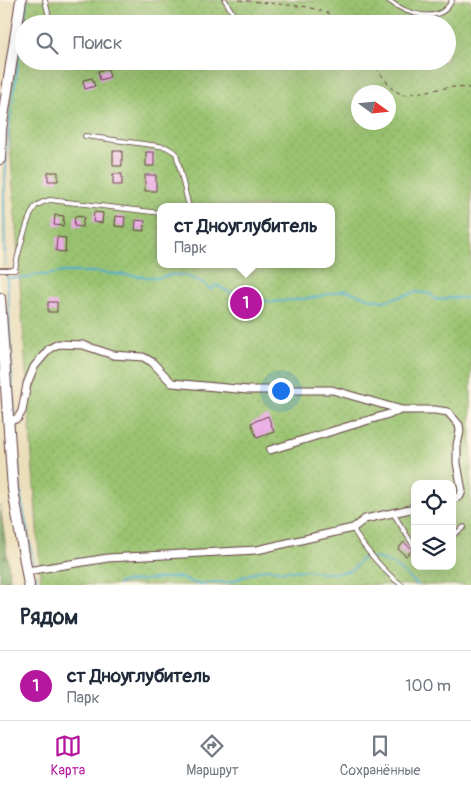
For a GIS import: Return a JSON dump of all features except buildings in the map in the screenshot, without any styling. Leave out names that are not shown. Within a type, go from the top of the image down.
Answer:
[{"type":"street","points":[[19,15],[21,0]]},
{"type":"street","points":[[0,159],[1,130],[15,39]]},
{"type":"street","points":[[0,298],[13,490],[29,585]]},
{"type":"street","points":[[8,422],[18,418],[22,411],[27,384],[34,367],[49,349],[58,344],[83,345],[113,355],[143,357],[152,362],[172,383],[248,390],[332,390],[402,410],[448,412],[459,425],[460,432],[457,445],[457,464],[462,491],[460,496],[456,498]]},
{"type":"street","points":[[270,450],[402,410]]},
{"type":"street","points":[[27,571],[108,558],[257,550],[283,546],[353,528],[365,519],[411,509]]},
{"type":"lane","points":[[45,0],[49,15]]},
{"type":"lane","points":[[225,0],[234,15]]},
{"type":"lane","points":[[388,0],[405,10],[422,15]]},
{"type":"lane","points":[[433,15],[440,14],[450,5],[452,0]]},
{"type":"lane","points":[[85,136],[166,147],[176,153],[188,203]]},
{"type":"lane","points":[[0,270],[15,270],[17,255],[34,208],[42,202],[50,200],[157,213]]},
{"type":"lane","points":[[392,513],[411,542]]},
{"type":"lane","points":[[456,533],[464,526]]},
{"type":"lane","points":[[353,528],[363,546],[394,580],[402,585]]},
{"type":"path","points":[[240,0],[308,7],[330,15]]},
{"type":"path","points":[[378,70],[393,90],[404,94],[451,87],[471,88]]},
{"type":"green space","points":[[23,0],[471,0],[471,585],[41,585],[8,114],[15,61],[15,70],[456,70],[456,15],[21,15]]},
{"type":"green space","points":[[0,504],[11,585],[0,585]]},
{"type":"waterway","points":[[25,15],[27,0]]},
{"type":"waterway","points":[[5,265],[4,198],[8,134],[17,70]]},
{"type":"waterway","points":[[7,278],[29,278],[35,275],[63,272],[94,272],[159,278],[183,275],[204,283],[211,290],[216,285],[231,293],[242,290],[259,299],[272,302],[312,298],[345,290],[371,299],[384,301],[417,292],[430,294],[436,300],[471,298]]},
{"type":"waterway","points":[[7,276],[14,414]]},
{"type":"waterway","points":[[15,426],[21,498],[34,566]]},
{"type":"waterway","points":[[118,585],[121,582],[177,577],[198,584],[230,582],[261,570],[271,569],[337,573],[349,571],[362,558],[387,561],[418,585]]},
{"type":"waterway","points":[[36,574],[37,585]]},
{"type":"place","name":"ст Дноуглубитель","points":[[246,303]]}]
